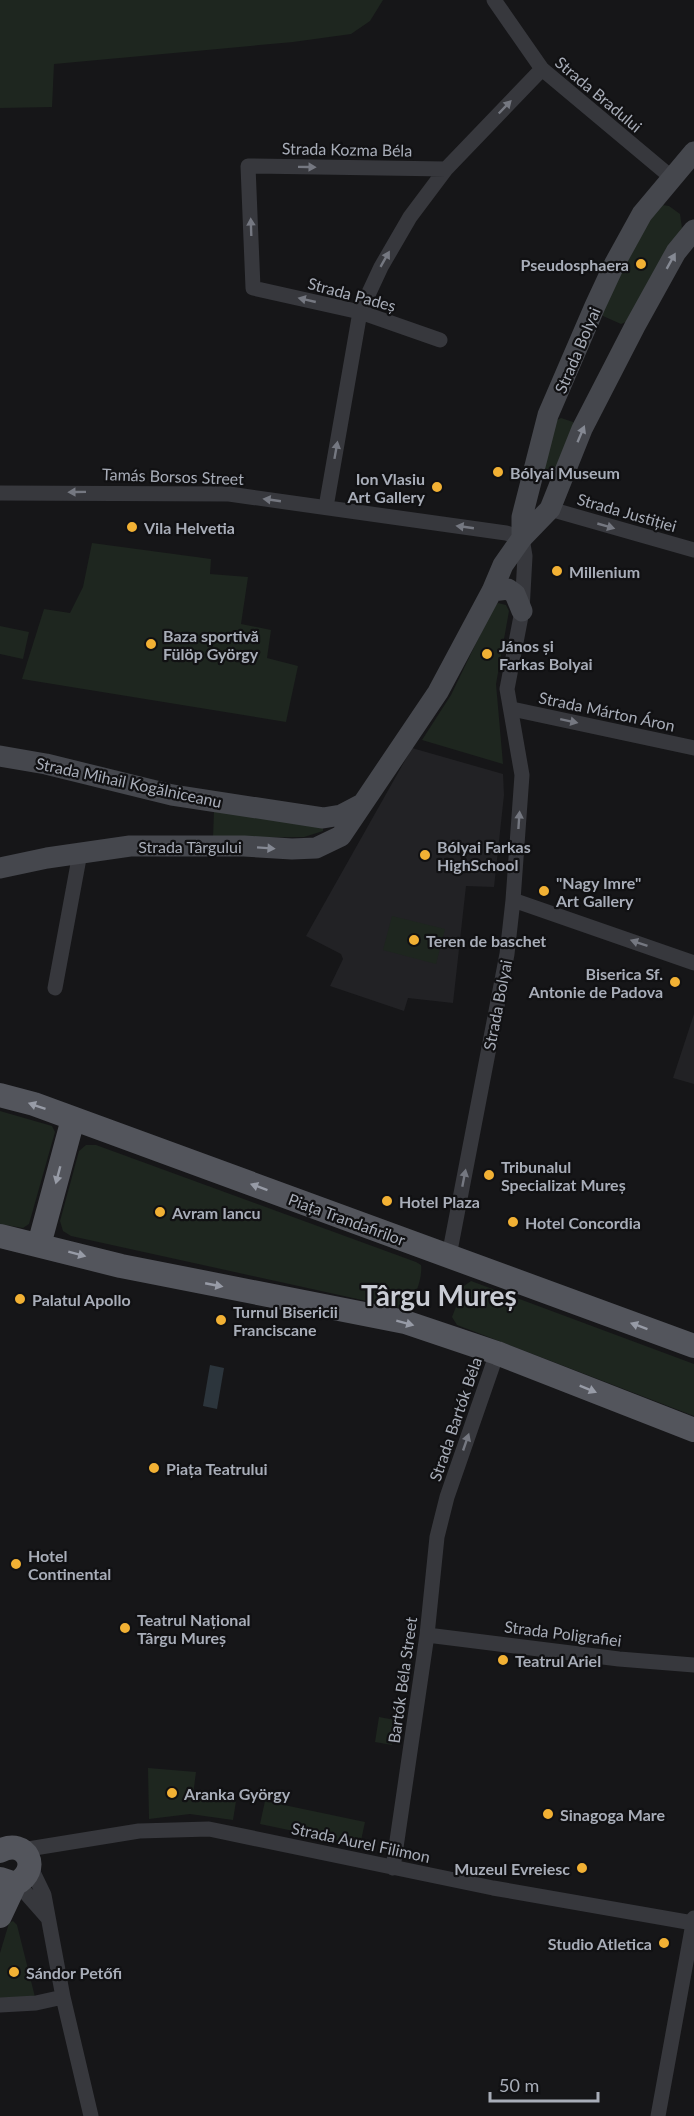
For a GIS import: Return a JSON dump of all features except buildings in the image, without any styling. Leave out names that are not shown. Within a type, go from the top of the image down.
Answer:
[{"type":"main road","name":"Piața Trandafirilor","points":[[0,1095],[73,1119],[694,1346]]},
{"type":"main road","points":[[39,1245],[73,1119]]},
{"type":"main road","points":[[0,1236],[130,1268],[405,1322],[496,1353],[694,1430]]},
{"type":"main road","points":[[0,1916],[14,1861]]},
{"type":"street","name":"Strada Bradului","points":[[495,0],[542,69],[671,177]]},
{"type":"street","points":[[326,507],[360,312],[381,267],[410,217],[446,169],[542,69]]},
{"type":"street","name":"Strada Bolyai","points":[[449,1256],[507,954],[513,900],[522,775],[507,689],[522,611],[525,556],[522,517],[548,415],[615,263],[642,214],[694,152]]},
{"type":"street","name":"Strada Kozma Béla","points":[[253,288],[248,166],[446,169]]},
{"type":"street","points":[[362,804],[438,692],[492,591],[503,565],[522,538],[550,509],[582,429],[635,326],[676,252],[694,230]]},
{"type":"street","name":"Strada Padeș","points":[[253,288],[360,312],[440,340]]},
{"type":"street","points":[[530,485],[550,509]]},
{"type":"street","name":"Tamás Borsos Street","points":[[0,493],[230,494],[506,533],[522,538]]},
{"type":"street","name":"Strada Justiției","points":[[550,509],[694,550]]},
{"type":"street","points":[[492,591],[508,589],[515,594],[522,611]]},
{"type":"street","name":"Strada Márton Áron","points":[[512,709],[694,748]]},
{"type":"street","name":"Strada Mihail Kogălniceanu","points":[[0,756],[46,764],[172,795],[315,817],[341,814],[362,804]]},
{"type":"street","name":"Strada Târgului","points":[[0,868],[130,846],[316,848],[340,836],[362,804]]},
{"type":"street","points":[[55,988],[80,853]]},
{"type":"street","points":[[513,900],[694,963]]},
{"type":"street","name":"Strada Bartók Béla","points":[[447,1497],[496,1353]]},
{"type":"street","name":"Bartók Béla Street","points":[[393,1868],[427,1635],[438,1536],[447,1497]]},
{"type":"street","name":"Strada Poligrafiei","points":[[427,1635],[620,1659],[694,1665]]},
{"type":"street","name":"Strada Aurel Filimon","points":[[14,1861],[56,1844],[139,1831],[209,1829],[393,1868],[693,1920]]},
{"type":"street","points":[[14,1861],[47,1917]]},
{"type":"street","points":[[14,1861],[44,1895],[63,1997],[91,2116]]},
{"type":"street","points":[[658,2116],[689,1971],[693,1920]]},
{"type":"street","points":[[0,2005],[36,2003],[63,1997]]},
{"type":"shaded area","points":[[0,0],[383,0],[370,21],[351,34],[293,42],[54,64],[52,107],[0,108]]},
{"type":"shaded area","points":[[662,205],[669,206],[680,214],[682,228],[626,322],[621,324],[603,316],[602,312],[649,218]]},
{"type":"shaded area","points":[[561,418],[573,422],[575,427],[553,476],[549,479],[538,475],[555,421]]},
{"type":"shaded area","name":"Baza sportivă Fülöp György","points":[[92,543],[211,559],[210,574],[248,577],[241,624],[271,630],[267,658],[298,666],[286,722],[22,679],[44,609],[70,613],[83,587]]},
{"type":"shaded area","points":[[498,603],[506,605],[509,611],[496,684],[503,764],[422,740],[451,695],[493,608]]},
{"type":"shaded area","points":[[0,626],[29,632],[23,659],[0,654]]},
{"type":"shaded area","name":"Bólyai Farkas HighSchool","points":[[412,748],[503,774],[504,795],[494,887],[466,886],[453,1003],[408,998],[404,1011],[330,986],[343,959],[341,954],[306,936]]},
{"type":"shaded area","points":[[214,811],[323,827],[323,831],[304,837],[213,838]]},
{"type":"shaded area","name":"Teren de baschet","points":[[392,916],[445,929],[436,964],[383,950]]},
{"type":"shaded area","points":[[694,1014],[694,1084],[673,1078]]},
{"type":"shaded area","points":[[0,1111],[52,1126],[55,1132],[29,1224],[23,1228],[0,1224]]},
{"type":"shaded area","points":[[86,1145],[96,1145],[416,1262],[421,1265],[421,1270],[414,1296],[403,1309],[71,1236],[63,1231],[60,1221],[79,1151]]},
{"type":"shaded area","points":[[471,1281],[694,1364],[694,1416],[457,1325],[452,1317],[464,1286]]},
{"type":"shaded area","points":[[210,1365],[224,1368],[217,1409],[203,1406]]},
{"type":"shaded area","points":[[379,1717],[395,1720],[392,1745],[375,1742]]},
{"type":"shaded area","points":[[148,1768],[196,1772],[193,1795],[236,1801],[233,1820],[190,1814],[149,1819]]},
{"type":"shaded area","points":[[265,1801],[365,1822],[360,1845],[260,1824]]},
{"type":"shaded area","points":[[13,1921],[17,1925],[35,1997],[0,1998],[0,1953],[9,1923]]},
{"type":"place","name":"Pseudosphaera","points":[[641,264]]},
{"type":"place","name":"Bólyai Museum","points":[[498,472]]},
{"type":"place","name":"Ion Vlasiu Art Gallery","points":[[437,487]]},
{"type":"place","name":"Vila Helvetia","points":[[132,527]]},
{"type":"place","name":"Millenium","points":[[557,571]]},
{"type":"place","name":"Baza sportivă Fülöp György","points":[[151,644]]},
{"type":"place","name":"János și Farkas Bolyai","points":[[487,654]]},
{"type":"place","name":"Bólyai Farkas HighSchool","points":[[425,855]]},
{"type":"place","name":"\"Nagy Imre\" Art Gallery","points":[[544,891]]},
{"type":"place","name":"Teren de baschet","points":[[414,940]]},
{"type":"place","name":"Biserica Sf. Antonie de Padova","points":[[675,982]]},
{"type":"place","name":"Tribunalul Specializat Mureș","points":[[489,1175]]},
{"type":"place","name":"Hotel Plaza","points":[[387,1201]]},
{"type":"place","name":"Avram Iancu","points":[[160,1212]]},
{"type":"place","name":"Hotel Concordia","points":[[513,1222]]},
{"type":"place","name":"Palatul Apollo","points":[[20,1299]]},
{"type":"place","name":"Turnul Bisericii Franciscane","points":[[221,1320]]},
{"type":"place","name":"Piața Teatrului","points":[[154,1468]]},
{"type":"place","name":"Hotel Continental","points":[[16,1564]]},
{"type":"place","name":"Teatrul Național Târgu Mureș","points":[[125,1628]]},
{"type":"place","name":"Teatrul Ariel","points":[[503,1660]]},
{"type":"place","name":"Aranka György","points":[[172,1793]]},
{"type":"place","name":"Sinagoga Mare","points":[[548,1814]]},
{"type":"place","name":"Muzeul Evreiesc","points":[[582,1868]]},
{"type":"place","name":"Studio Atletica","points":[[664,1943]]},
{"type":"place","name":"Sándor Petőfi","points":[[14,1972]]},
{"type":"district","name":"Târgu Mureș","points":[[439,1295]]}]
